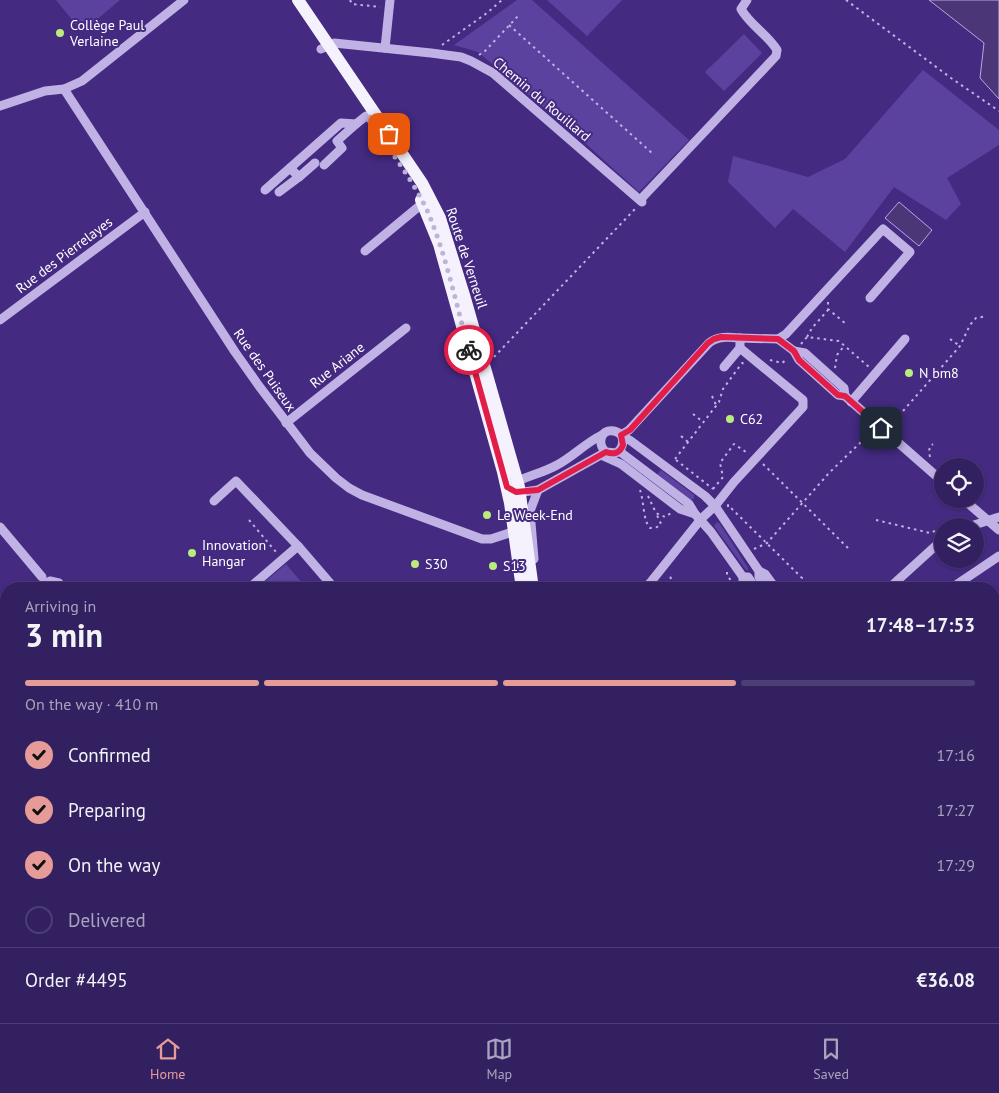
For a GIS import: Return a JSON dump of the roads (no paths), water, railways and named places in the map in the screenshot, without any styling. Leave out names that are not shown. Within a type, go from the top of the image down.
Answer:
[{"type":"main road","name":"Route de Verneuil","points":[[288,0],[379,120],[422,183],[440,218],[512,463],[515,532],[524,582]]},
{"type":"main road","name":"Route de Verneuil","points":[[298,0],[366,116],[423,203],[439,244],[512,488],[528,549],[525,582]]},
{"type":"street","points":[[0,106],[45,91],[64,89],[82,81],[184,0]]},
{"type":"street","name":"Chemin du Rouillard","points":[[325,47],[334,43],[431,52],[471,61],[493,73],[641,201],[776,56],[777,50],[771,41],[745,16],[741,9],[747,0]]},
{"type":"street","points":[[385,48],[389,4]]},
{"type":"street","name":"Rue des Puiseux","points":[[64,89],[235,352],[286,423],[310,454],[325,469],[349,488],[362,495],[482,539],[491,539],[515,532]]},
{"type":"street","points":[[279,192],[342,148],[337,141],[366,116],[379,120]]},
{"type":"street","points":[[265,190],[341,123],[356,124]]},
{"type":"street","points":[[290,168],[299,177]]},
{"type":"street","points":[[365,251],[423,203]]},
{"type":"street","name":"Rue des Pierrelayes","points":[[0,320],[145,212]]},
{"type":"street","points":[[512,488],[538,490],[603,454],[612,454],[619,451],[630,430],[708,343],[721,337],[778,339],[786,334],[882,229],[910,252],[870,298]]},
{"type":"street","name":"Rue Ariane","points":[[286,423],[406,328]]},
{"type":"street","points":[[724,367],[740,348],[740,338]]},
{"type":"street","points":[[778,339],[794,351],[799,360],[838,395],[848,399],[934,474]]},
{"type":"street","points":[[848,399],[876,373],[905,339]]},
{"type":"street","points":[[650,582],[663,567],[698,516],[716,506],[734,482],[803,406],[803,400],[740,348]]},
{"type":"street","points":[[512,488],[532,474],[555,467],[576,455],[589,441],[613,430],[716,506],[759,571],[765,574],[771,582]]},
{"type":"street","points":[[602,435],[601,446],[603,454],[621,464],[680,509],[698,516]]},
{"type":"street","points":[[619,451],[689,504],[743,577],[743,582]]},
{"type":"street","points":[[512,463],[532,474]]},
{"type":"street","points":[[214,501],[236,481],[298,546],[329,582]]},
{"type":"street","points":[[526,582],[534,556],[530,511],[538,490]]},
{"type":"street","points":[[973,508],[999,530]]},
{"type":"street","points":[[984,521],[999,516]]},
{"type":"street","points":[[0,527],[42,577]]},
{"type":"street","points":[[515,532],[528,549]]},
{"type":"street","points":[[256,582],[298,546]]},
{"type":"street","points":[[896,582],[934,547]]},
{"type":"street","points":[[960,582],[999,556]]},
{"type":"street","points":[[759,571],[759,577],[762,582]]},
{"type":"street","points":[[743,577],[748,577],[751,582]]},
{"type":"place","name":"Collège Paul Verlaine","points":[[60,33]]},
{"type":"place","name":"N bm8","points":[[909,373]]},
{"type":"place","name":"C62","points":[[730,419]]},
{"type":"place","name":"Le Week-End","points":[[487,515]]},
{"type":"place","name":"Innovation Hangar","points":[[192,553]]},
{"type":"place","name":"S30","points":[[415,564]]},
{"type":"place","name":"S13","points":[[493,566]]}]
